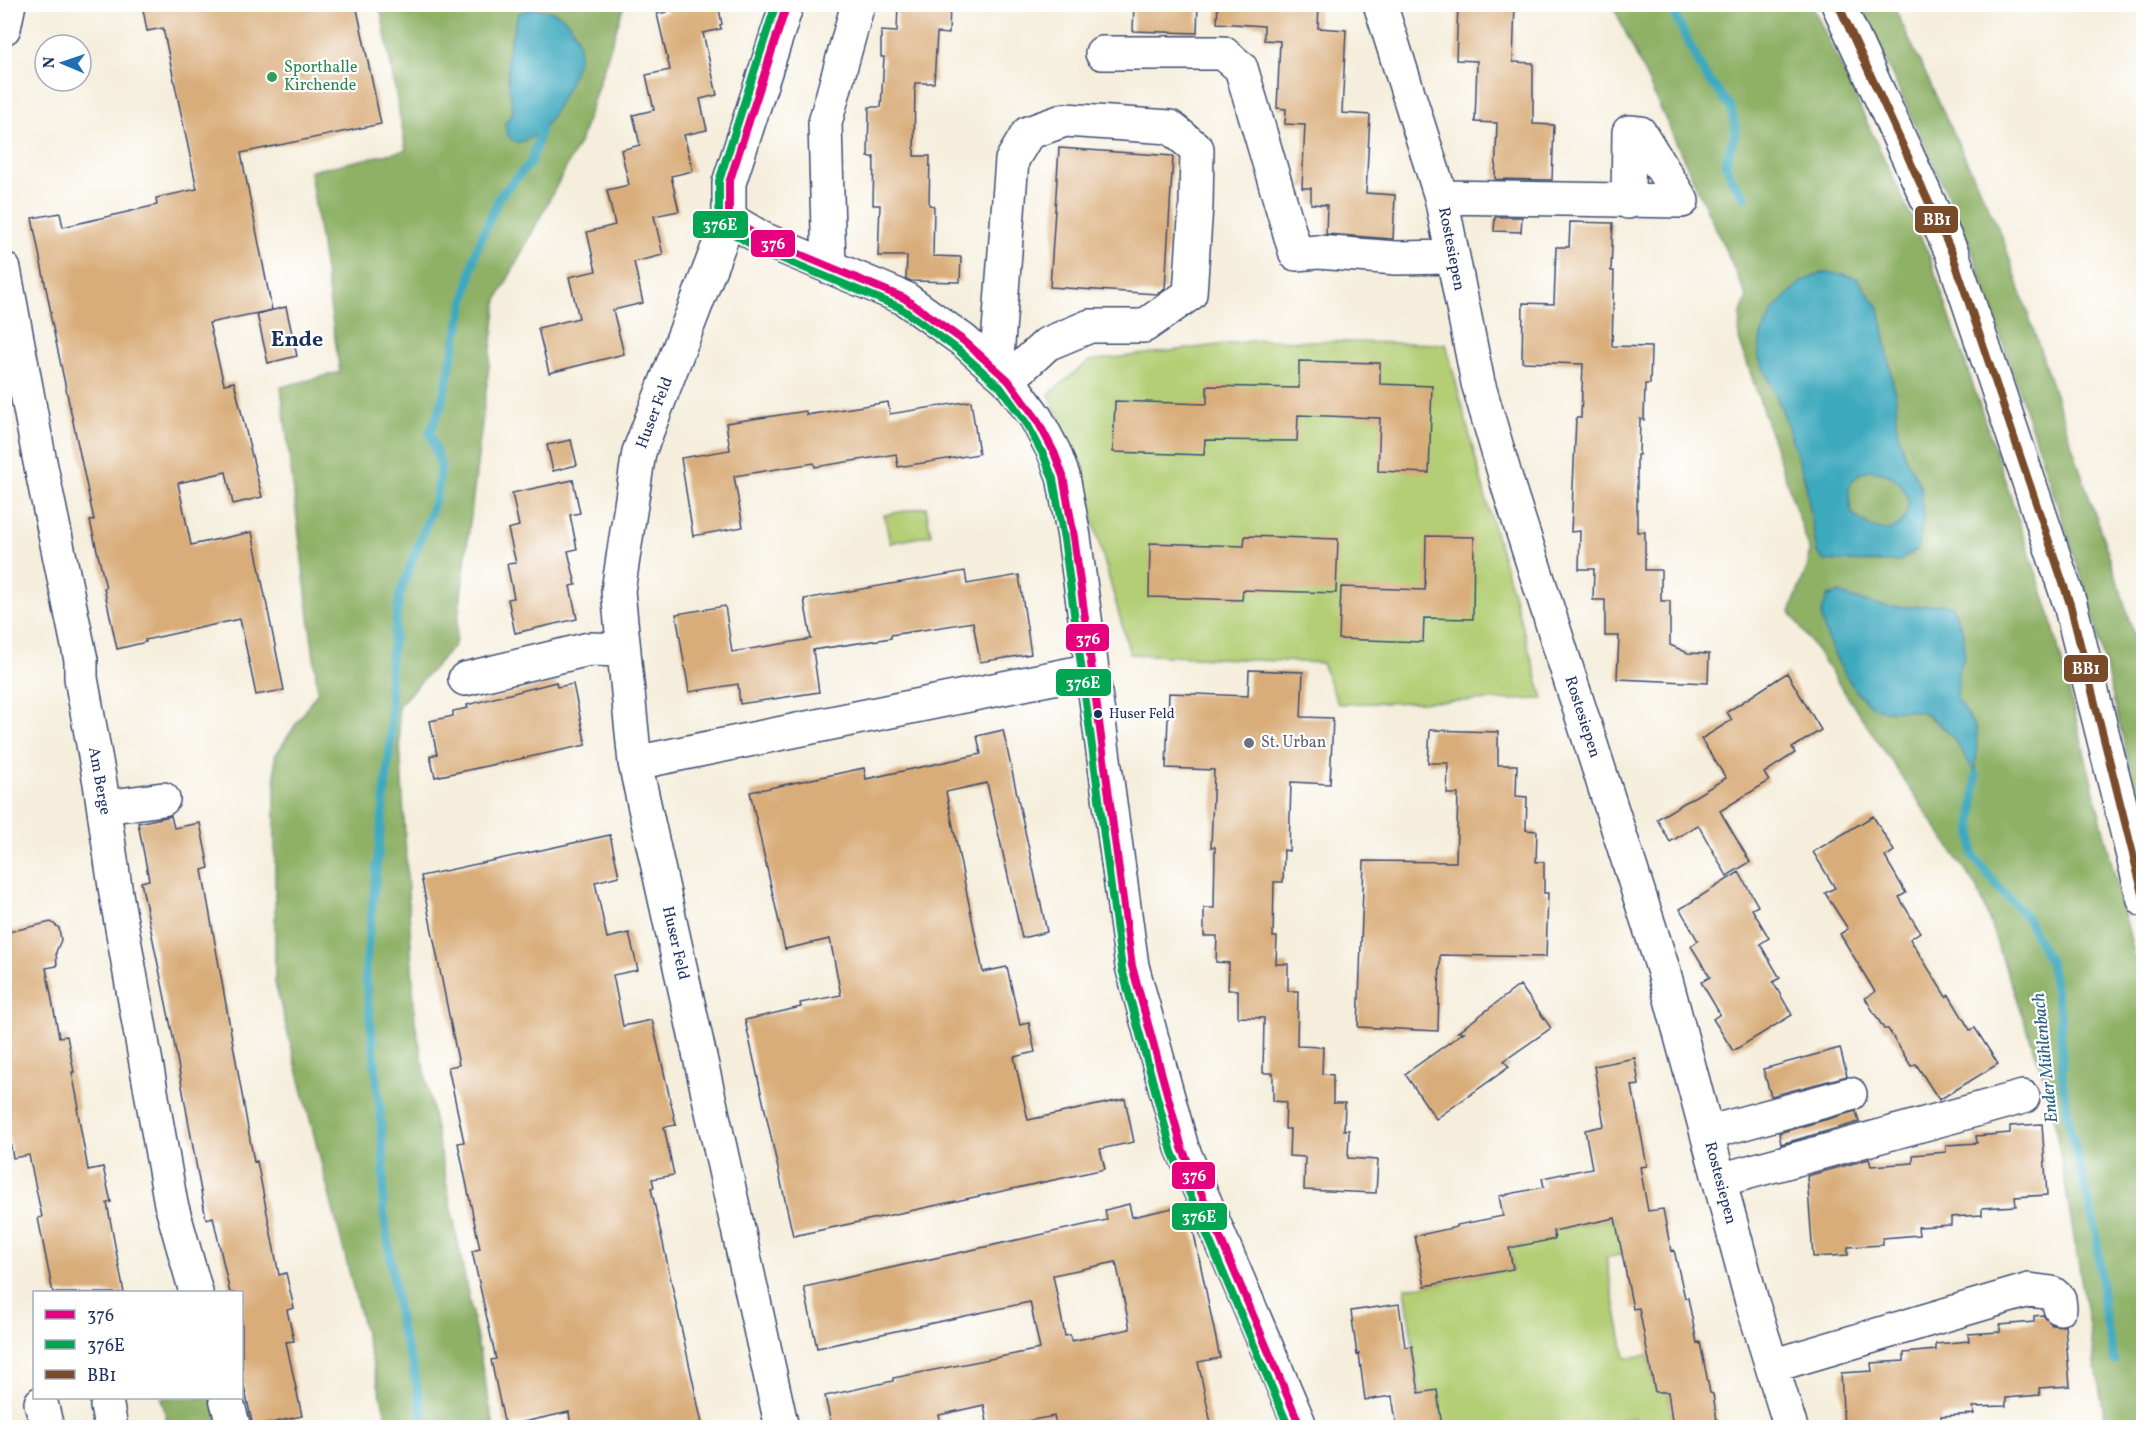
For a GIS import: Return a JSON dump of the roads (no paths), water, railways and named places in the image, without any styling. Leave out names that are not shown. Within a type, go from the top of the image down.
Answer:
[{"type":"street","points":[[4,28],[9,4]]},
{"type":"street","points":[[787,4],[729,183],[729,219],[763,239],[904,298],[964,341],[1002,375],[1036,418],[1054,452],[1063,476],[1074,537],[1132,966],[1182,1148],[1302,1428]]},
{"type":"street","points":[[828,267],[825,123],[858,4]]},
{"type":"street","name":"Rostesiepen","points":[[1380,4],[1441,197],[1478,383],[1664,969],[1752,1302],[1791,1428]]},
{"type":"street","points":[[1838,4],[1952,253],[2070,604],[2144,900]]},
{"type":"street","points":[[1102,52],[1223,53],[1241,68],[1296,254],[1318,252],[1396,258],[1453,257]]},
{"type":"street","points":[[1065,120],[1170,127],[1197,149],[1190,294],[1144,326],[1090,326],[1047,344],[1002,375],[1012,160],[1028,133],[1065,120]]},
{"type":"street","points":[[1441,197],[1628,202]]},
{"type":"street","name":"Huser Feld","points":[[729,219],[639,452],[618,591],[635,763],[782,1428]]},
{"type":"street","name":"Am Berge","points":[[4,269],[39,457],[81,660],[81,678],[105,807],[116,894],[171,1204],[195,1291]]},
{"type":"street","points":[[465,679],[590,649],[624,650]]},
{"type":"street","points":[[635,763],[1092,669]]},
{"type":"street","points":[[105,807],[163,799]]},
{"type":"street","points":[[1707,1133],[1850,1094]]},
{"type":"street","points":[[1719,1180],[2023,1097]]},
{"type":"street","points":[[1772,1366],[2029,1290],[2052,1293],[2060,1299],[2060,1308]]},
{"type":"street","points":[[226,1399],[234,1428]]},
{"type":"water","points":[[533,8],[556,13],[566,20],[577,37],[579,55],[569,83],[547,124],[534,136],[517,142],[510,138],[505,124],[513,112],[507,54],[518,14]]},
{"type":"water","points":[[1821,273],[1857,278],[1879,308],[1896,399],[1897,428],[1904,454],[1921,488],[1923,521],[1917,550],[1898,562],[1825,561],[1817,552],[1805,480],[1783,412],[1758,356],[1761,336],[1773,310],[1801,282]],"holes":[[[1868,470],[1889,475],[1902,486],[1908,500],[1906,514],[1899,525],[1887,530],[1871,527],[1851,512],[1849,491],[1852,481]]]},
{"type":"water","points":[[1839,593],[1882,606],[1910,607],[1936,604],[1952,606],[1964,634],[1964,658],[1958,672],[1957,700],[1977,730],[1976,775],[1948,732],[1933,718],[1919,711],[1878,709],[1860,695],[1842,670],[1824,628],[1823,609],[1828,596]]},
{"type":"waterway","name":"Ender Mühlenbach","points":[[1669,4],[1705,75],[1731,108],[1736,131],[1725,163],[1734,183],[1745,197]]},
{"type":"waterway","points":[[421,1428],[422,1412],[413,1367],[401,1331],[383,1207],[384,1169],[380,1108],[365,972],[391,738],[390,664],[400,593],[436,498],[441,467],[430,432],[441,406],[476,251],[499,197],[531,162],[541,130]]},
{"type":"waterway","name":"Ender Mühlenbach","points":[[1976,775],[1972,825],[1973,855],[1997,886],[2025,915],[2050,963],[2060,1012],[2063,1085],[2071,1132],[2097,1236],[2103,1304],[2114,1360]]},
{"type":"place","name":"Sporthalle Kirchende","points":[[272,77]]},
{"type":"place","name":"Huser Feld","points":[[1098,714]]},
{"type":"place","name":"St. Urban","points":[[1249,743]]},
{"type":"district","name":"Ende","points":[[297,340]]}]
